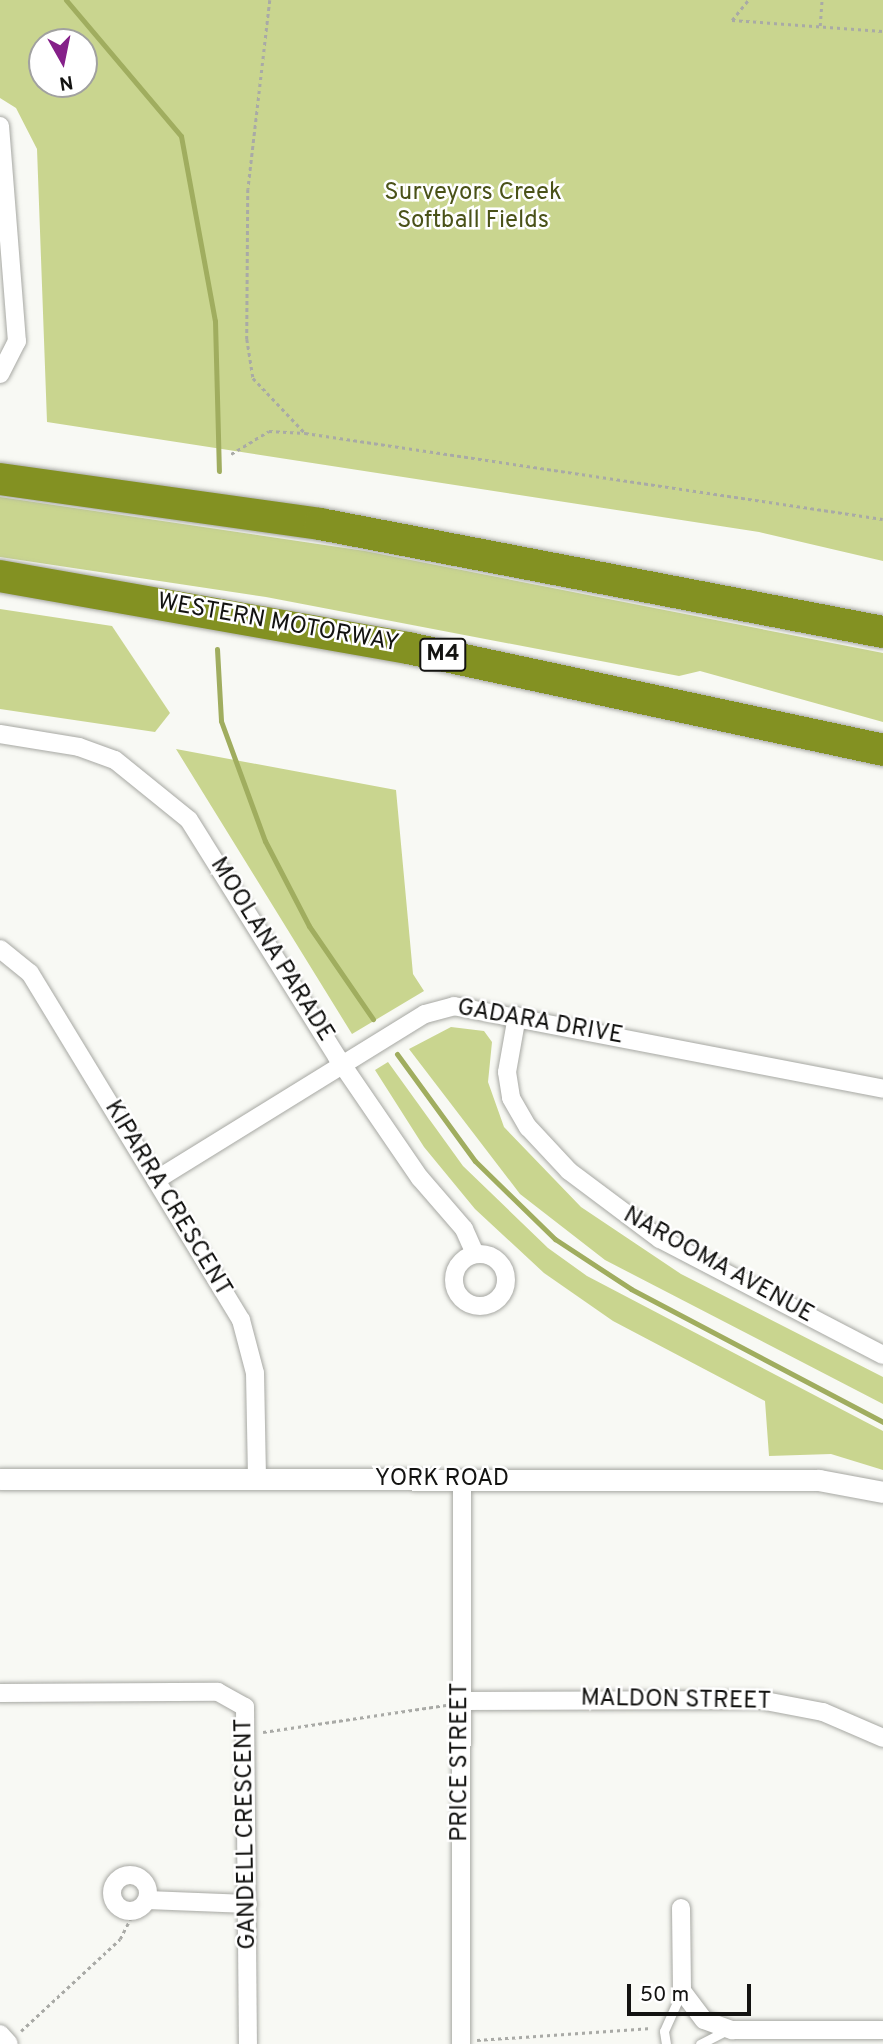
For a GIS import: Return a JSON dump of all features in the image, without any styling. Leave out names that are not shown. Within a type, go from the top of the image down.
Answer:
[{"type":"highway","points":[[0,479],[333,527],[883,632]]},
{"type":"highway","name":"WESTERN MOTORWAY","points":[[0,576],[408,648],[883,750]]},
{"type":"street","points":[[0,126],[16,341],[0,374]]},
{"type":"street","name":"MOOLANA PARADE","points":[[0,734],[99,753],[174,805],[420,1178],[464,1229],[475,1254]]},
{"type":"street","name":"KIPARRA CRESCENT","points":[[0,949],[30,973],[156,1180],[247,1337],[257,1392],[257,1480]]},
{"type":"street","name":"GADARA DRIVE","points":[[156,1180],[437,1009],[469,1007],[883,1089]]},
{"type":"street","name":"NAROOMA AVENUE","points":[[517,1016],[507,1072],[511,1098],[528,1127],[569,1171],[660,1239],[883,1355]]},
{"type":"street","name":"YORK ROAD","points":[[0,1479],[818,1480],[883,1492]]},
{"type":"street","name":"PRICE STREET","points":[[461,2043],[462,1480]]},
{"type":"street","name":"GANDELL CRESCENT","points":[[0,1693],[225,1693],[245,1707],[249,1733],[248,2044]]},
{"type":"street","name":"MALDON STREET","points":[[461,1700],[760,1700],[822,1712],[883,1738]]},
{"type":"street","points":[[141,1905],[248,1904]]},
{"type":"street","points":[[681,1908],[682,1990],[697,2015],[732,2030],[883,2030]]},
{"type":"street","points":[[0,2034],[9,2044]]},
{"type":"lane","points":[[666,2044],[666,2027],[682,1990]]},
{"type":"lane","points":[[700,2044],[732,2030]]},
{"type":"path","points":[[270,0],[248,189],[247,339],[253,378],[305,433]]},
{"type":"path","points":[[748,0],[732,20],[883,31]]},
{"type":"path","points":[[820,26],[821,0]]},
{"type":"path","points":[[231,454],[269,431],[305,433],[883,519]]},
{"type":"path","points":[[249,1733],[461,1700]]},
{"type":"path","points":[[9,2044],[120,1939],[141,1905]]},
{"type":"path","points":[[461,2043],[666,2027]]},
{"type":"green space","name":"Surveyors Creek Softball Fields","points":[[0,0],[883,0],[883,561],[759,532],[47,422],[37,149],[16,108],[0,98]]},
{"type":"green space","points":[[0,497],[365,551],[883,653],[883,722],[700,671],[679,676],[266,597],[0,557]]},
{"type":"green space","points":[[0,609],[112,626],[170,713],[155,732],[0,709]]},
{"type":"green space","points":[[176,749],[396,790],[413,974],[424,991],[352,1034]]},
{"type":"green space","points":[[451,1027],[484,1031],[492,1042],[488,1082],[504,1127],[581,1207],[681,1274],[883,1377],[883,1404],[605,1260],[520,1194],[409,1049]]},
{"type":"green space","points":[[388,1062],[463,1166],[548,1248],[587,1276],[883,1431],[883,1470],[831,1454],[769,1456],[765,1401],[613,1321],[544,1273],[475,1209],[424,1147],[375,1070]]},
{"type":"waterway","points":[[66,0],[181,136],[215,321],[219,471]]},
{"type":"waterway","points":[[217,649],[221,721],[265,841],[309,926],[373,1019]]},
{"type":"waterway","points":[[397,1054],[475,1161],[555,1239],[631,1289],[883,1422]]}]
